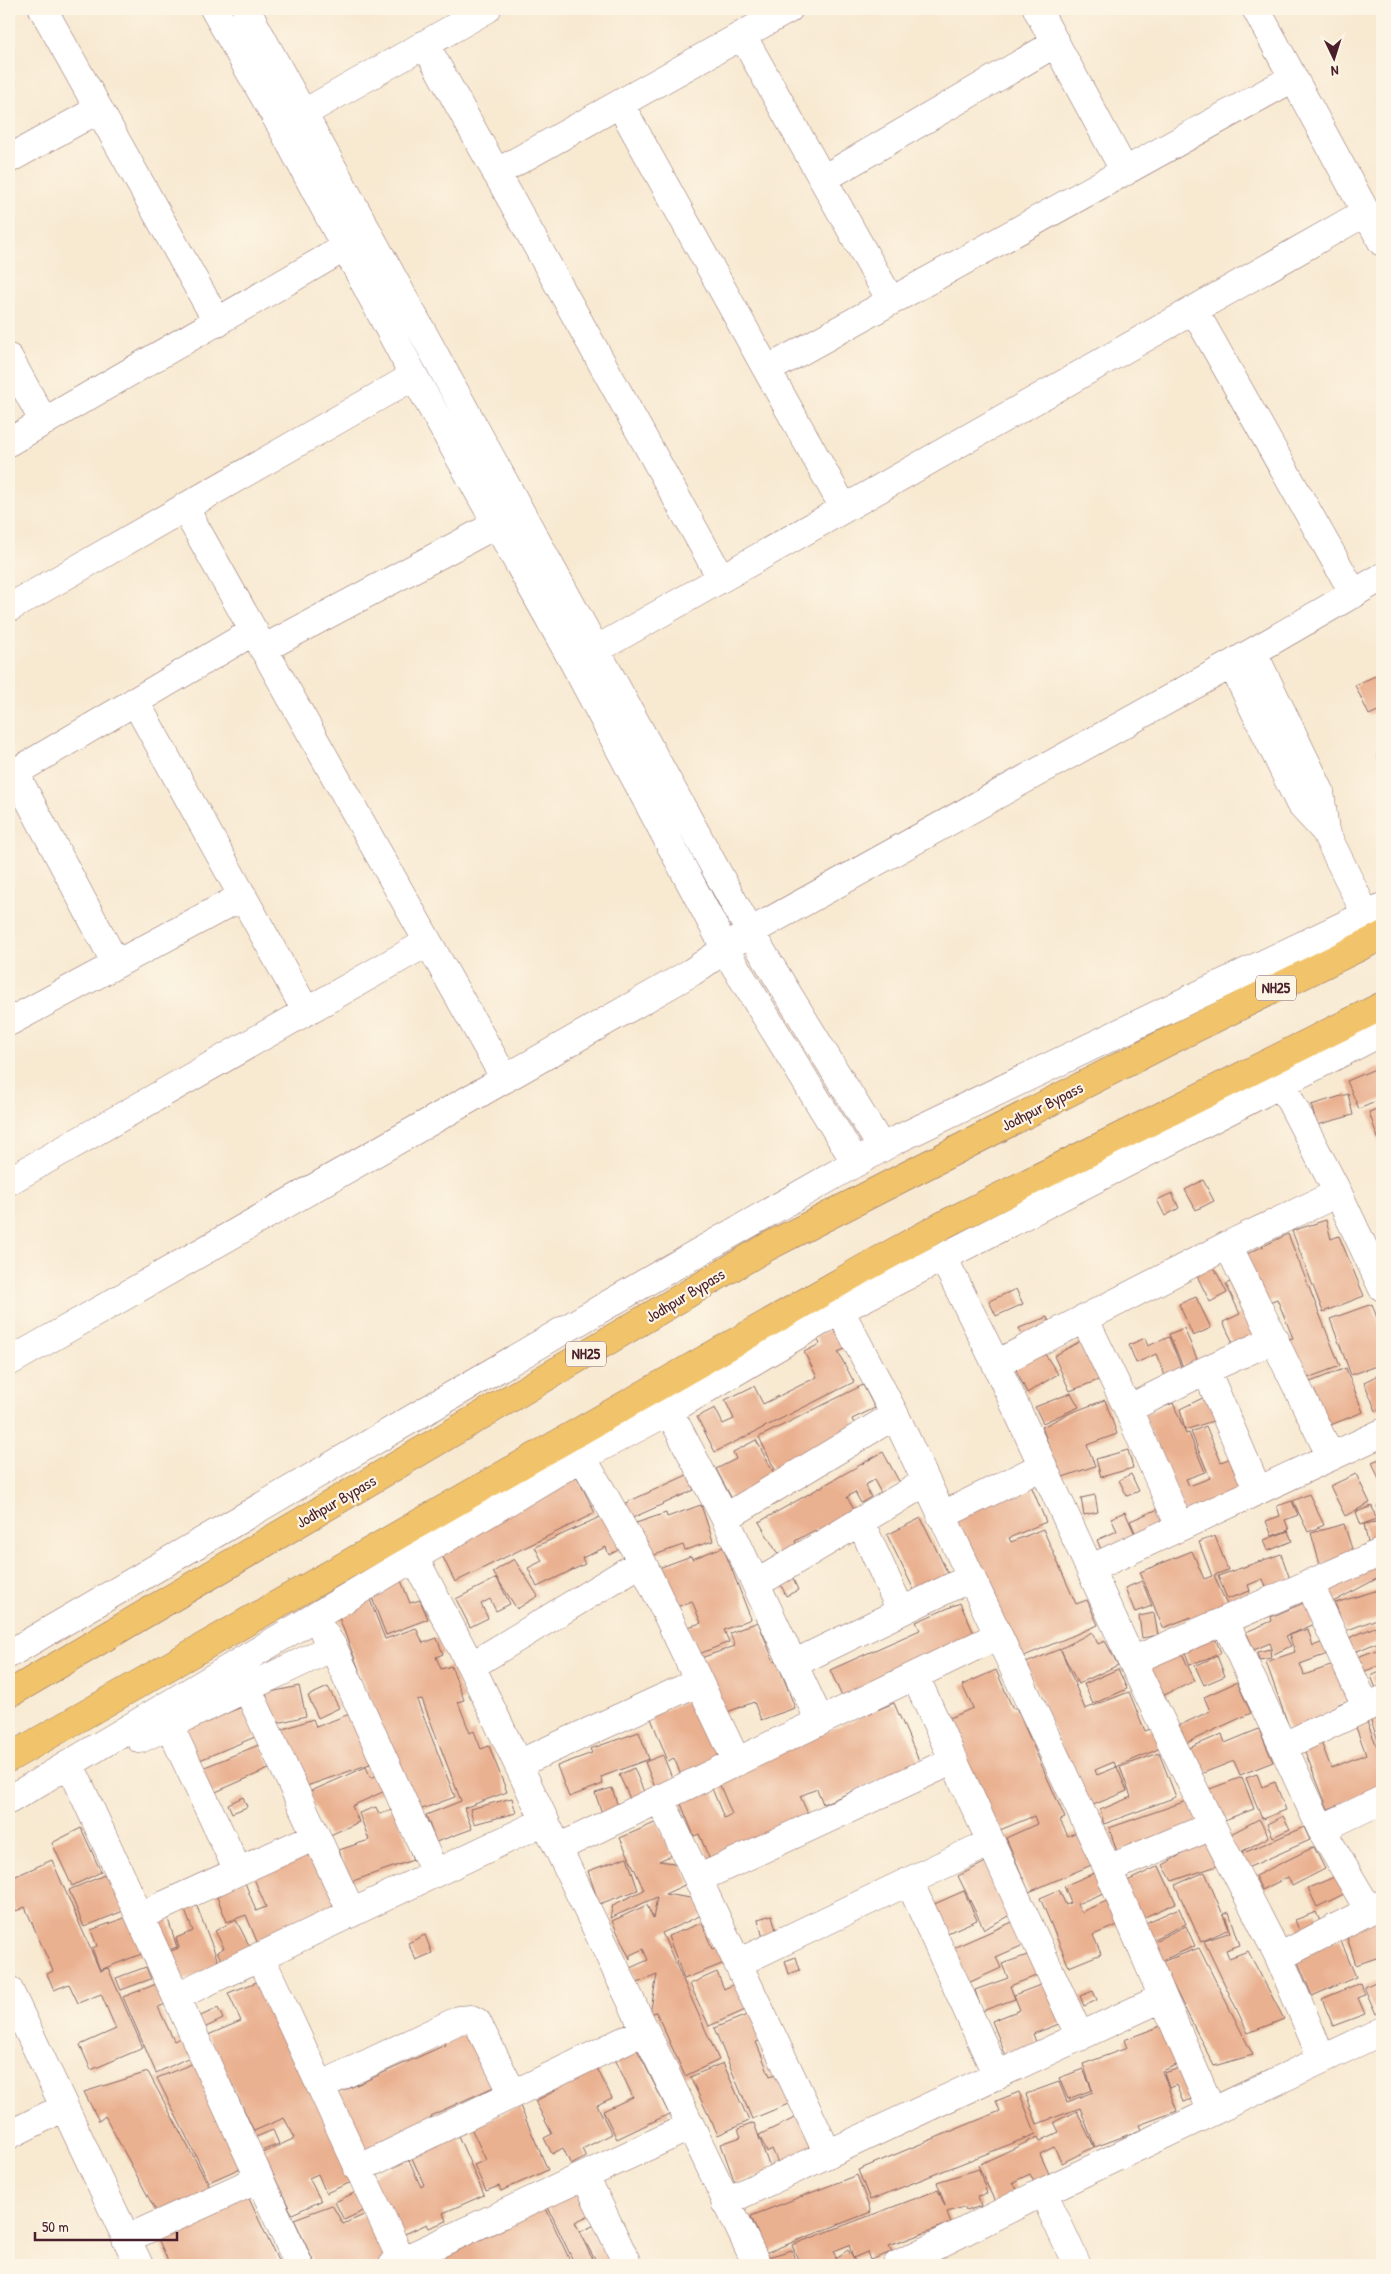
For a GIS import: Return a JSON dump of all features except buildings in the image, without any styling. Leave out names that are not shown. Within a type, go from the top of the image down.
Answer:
[{"type":"highway","name":"Jodhpur Bypass","points":[[9,1694],[767,1247],[1176,1037],[1382,936]]},
{"type":"highway","points":[[9,1758],[854,1274],[947,1223],[1382,1006]]},
{"type":"street","points":[[43,9],[218,323]]},
{"type":"street","points":[[214,9],[281,126],[414,376],[497,524],[584,657],[882,1148]]},
{"type":"street","points":[[246,9],[304,113],[584,657],[729,955],[856,1163]]},
{"type":"street","points":[[304,113],[487,9]]},
{"type":"street","points":[[496,173],[789,9]]},
{"type":"street","points":[[1038,9],[1124,172]]},
{"type":"street","points":[[1256,9],[1382,242]]},
{"type":"street","points":[[742,35],[891,301]]},
{"type":"street","points":[[823,179],[1056,43]]},
{"type":"street","points":[[425,44],[721,578]]},
{"type":"street","points":[[767,370],[1293,78]]},
{"type":"street","points":[[620,104],[844,508]]},
{"type":"street","points":[[9,160],[99,109]]},
{"type":"street","points":[[584,657],[1366,212]]},
{"type":"street","points":[[9,442],[218,323],[346,247]]},
{"type":"street","points":[[1194,310],[1354,594]]},
{"type":"street","points":[[9,358],[44,422]]},
{"type":"street","points":[[9,608],[414,376]]},
{"type":"street","points":[[184,507],[505,1079]]},
{"type":"street","points":[[116,964],[12,774],[135,701],[497,524]]},
{"type":"street","points":[[1246,664],[1382,577]]},
{"type":"street","points":[[9,1377],[755,940],[1246,664],[1382,593]]},
{"type":"street","points":[[9,1654],[655,1277],[882,1148],[1374,911],[1325,831],[1300,804],[1246,664]]},
{"type":"street","points":[[135,701],[306,1011]]},
{"type":"street","points":[[9,1022],[243,896]]},
{"type":"street","points":[[9,1181],[428,942]]},
{"type":"street","points":[[9,1362],[692,972],[729,955]]},
{"type":"street","points":[[9,1800],[582,1457],[669,1410],[840,1310],[1282,1086],[1382,1032]]},
{"type":"street","points":[[1282,1086],[1338,1193],[1382,1287]]},
{"type":"street","points":[[996,1364],[1228,1245],[1338,1193]]},
{"type":"street","points":[[1228,1245],[1276,1339],[1331,1457]]},
{"type":"street","points":[[943,1257],[996,1364],[1092,1568],[1132,1661],[1212,1826],[1279,1957],[1322,2059]]},
{"type":"street","points":[[840,1310],[895,1415],[997,1636],[1108,1869],[1212,2112]]},
{"type":"street","points":[[1084,1318],[1128,1409],[1180,1527]]},
{"type":"street","points":[[1128,1409],[1206,1370],[1276,1339]]},
{"type":"street","points":[[1206,1370],[1258,1491]]},
{"type":"street","points":[[669,1410],[725,1518],[820,1721]]},
{"type":"street","points":[[725,1518],[895,1415]]},
{"type":"street","points":[[1092,1568],[1382,1433]]},
{"type":"street","points":[[582,1457],[642,1562],[737,1762]]},
{"type":"street","points":[[942,1516],[1043,1466]]},
{"type":"street","points":[[756,1584],[926,1482]]},
{"type":"street","points":[[860,1521],[901,1611]]},
{"type":"street","points":[[1132,1661],[1382,1552]]},
{"type":"street","points":[[414,1557],[471,1666],[689,2127],[757,2265]]},
{"type":"street","points":[[471,1666],[642,1562]]},
{"type":"street","points":[[793,1664],[970,1578]]},
{"type":"street","points":[[1284,1746],[1374,1704],[1309,1583]]},
{"type":"street","points":[[314,1616],[333,1647],[435,1873]]},
{"type":"street","points":[[1225,1621],[1321,1828],[1376,1907],[1279,1957]]},
{"type":"street","points":[[558,1848],[997,1636]]},
{"type":"street","points":[[9,1812],[73,1771],[333,1647]]},
{"type":"street","points":[[915,1676],[1080,2037]]},
{"type":"street","points":[[518,1764],[698,1682]]},
{"type":"street","points":[[247,1688],[352,1913]]},
{"type":"street","points":[[169,1726],[238,1871]]},
{"type":"street","points":[[698,1879],[954,1760]]},
{"type":"street","points":[[73,1771],[299,2265]]},
{"type":"street","points":[[660,1799],[828,2154]]},
{"type":"street","points":[[1321,1828],[1382,1800]]},
{"type":"street","points":[[177,1996],[545,1821]]},
{"type":"street","points":[[1108,1869],[1212,1826]]},
{"type":"street","points":[[140,1916],[316,1836]]},
{"type":"street","points":[[738,1963],[991,1842]]},
{"type":"street","points":[[909,1881],[997,2076]]},
{"type":"street","points":[[260,1956],[358,2169],[397,2263],[689,2127]]},
{"type":"street","points":[[9,1990],[139,2265]]},
{"type":"street","points":[[725,2202],[1162,1998]]},
{"type":"street","points":[[320,2086],[459,2020],[471,2019],[477,2022],[513,2094]]},
{"type":"street","points":[[9,2029],[120,2265]]},
{"type":"street","points":[[358,2169],[644,2031]]},
{"type":"street","points":[[897,2265],[1043,2192],[1382,2031]]},
{"type":"street","points":[[9,2135],[50,2115]]},
{"type":"street","points":[[585,2176],[621,2263]]},
{"type":"street","points":[[126,2238],[260,2179]]},
{"type":"street","points":[[1043,2192],[1077,2265]]}]
